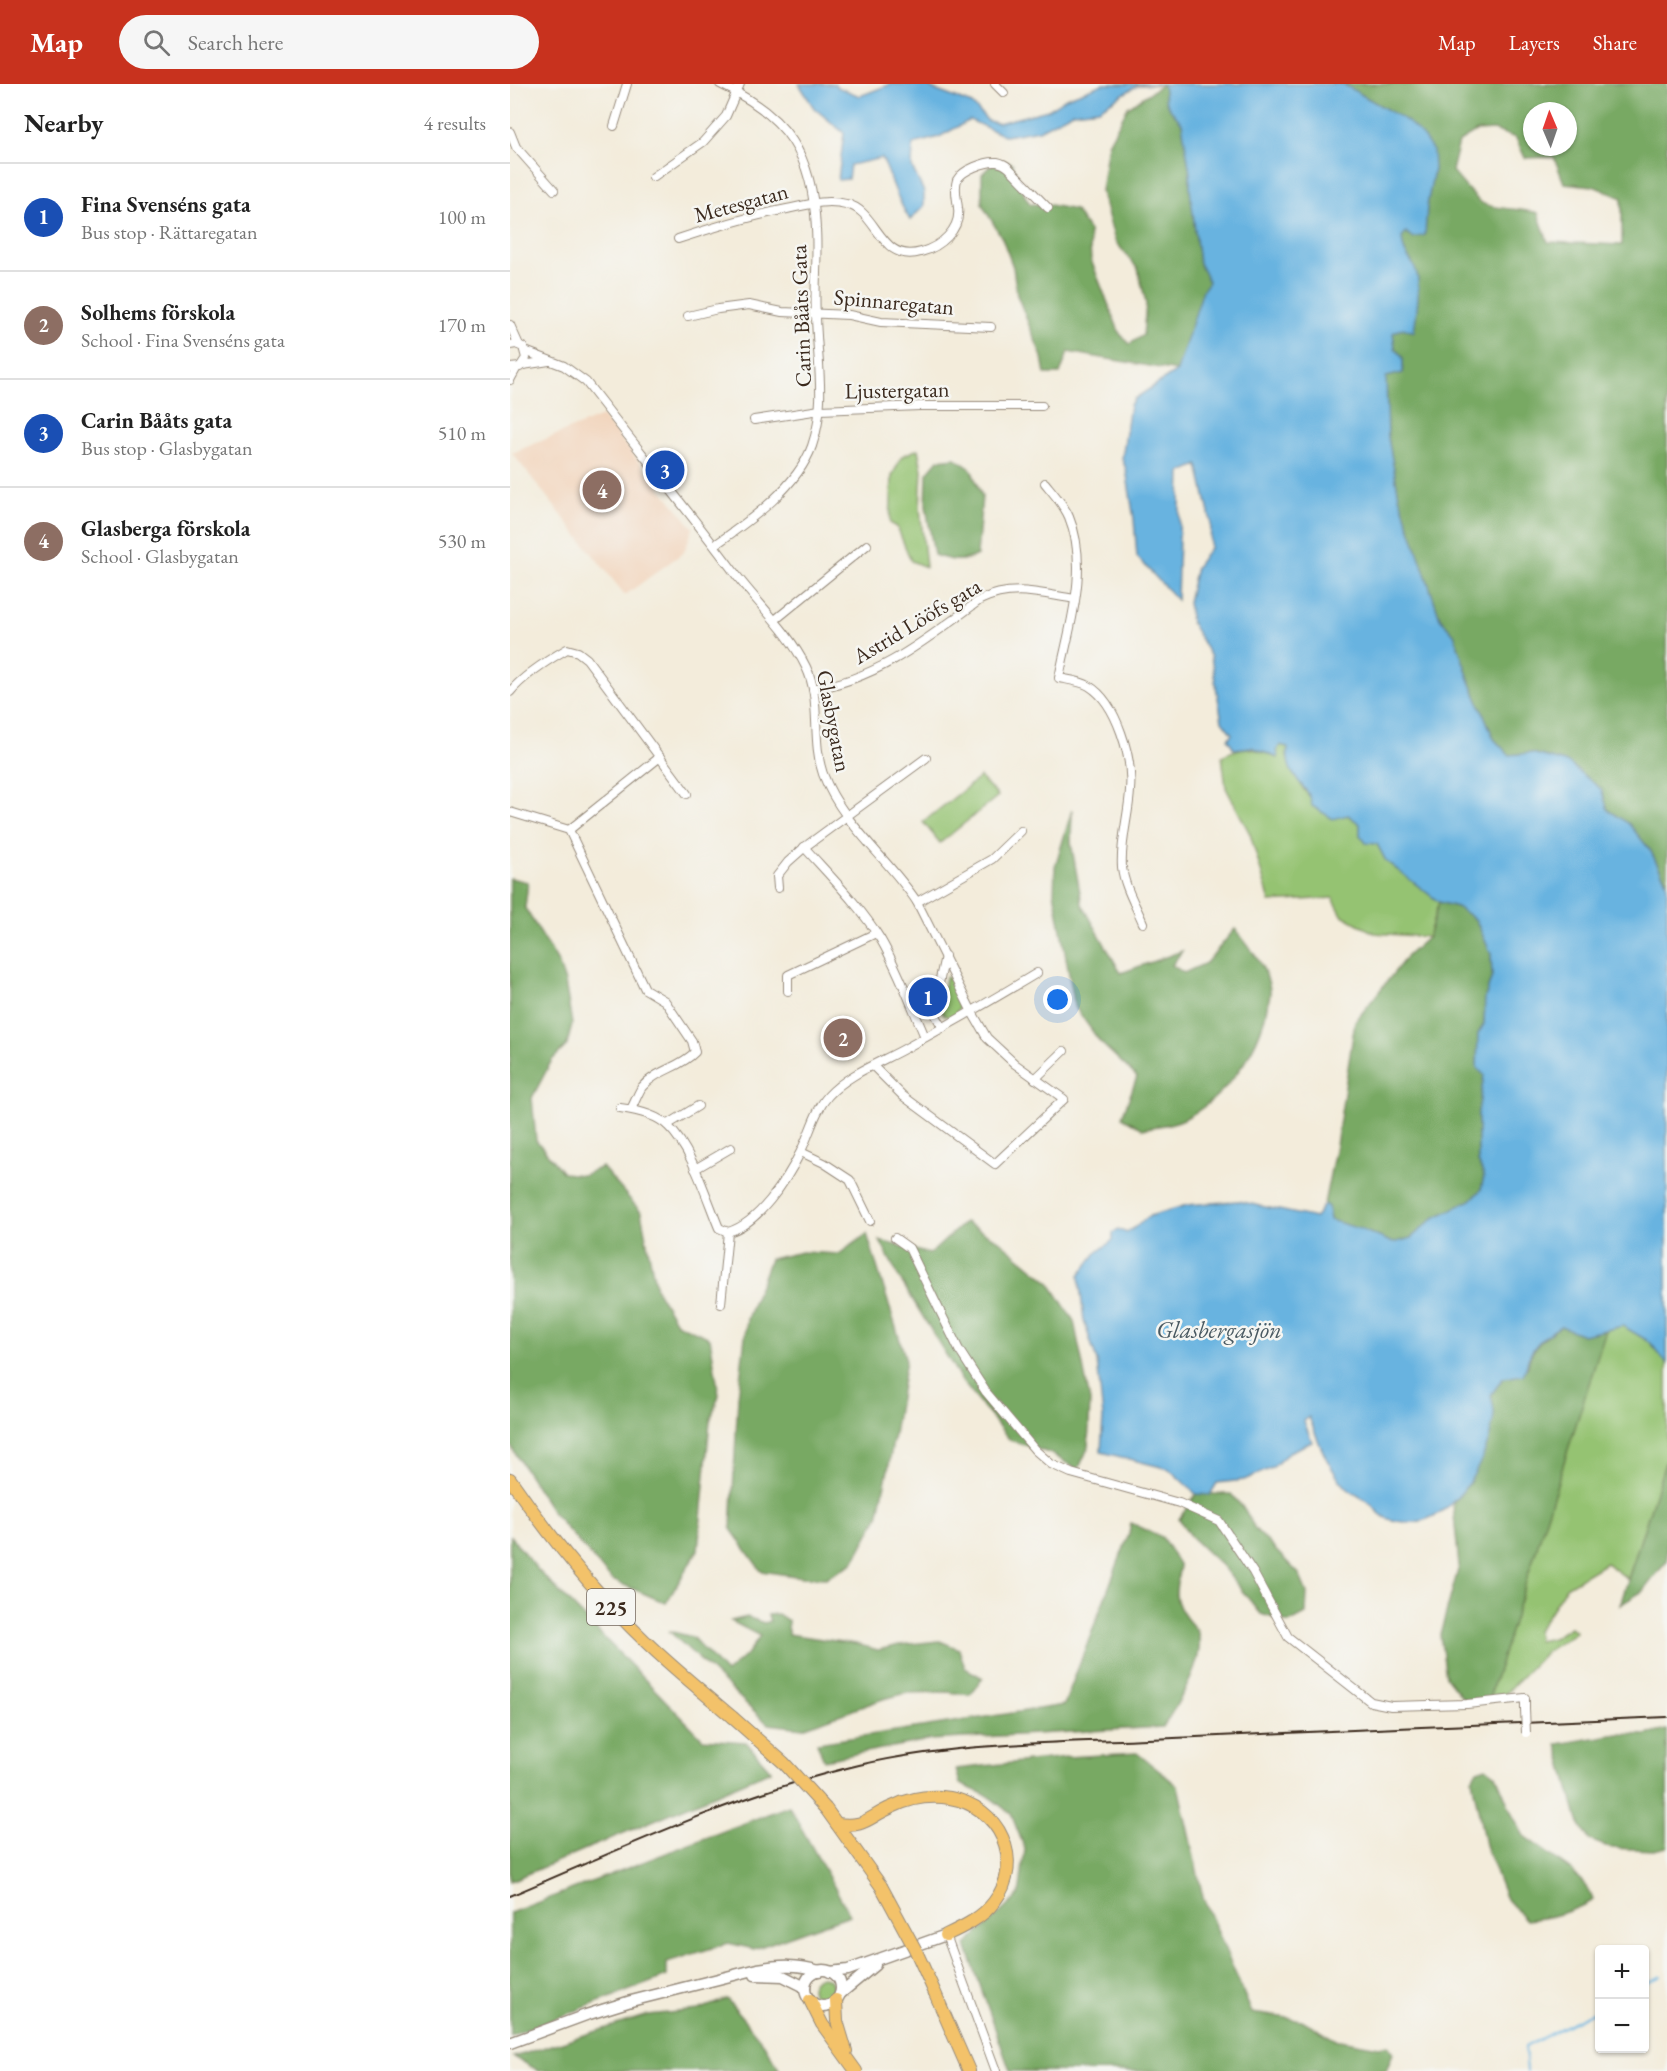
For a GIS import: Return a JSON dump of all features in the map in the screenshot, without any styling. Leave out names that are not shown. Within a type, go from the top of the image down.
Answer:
[{"type":"main road","name":"225","points":[[510,1479],[569,1560],[615,1611],[647,1643],[784,1763],[858,1851],[881,1886],[915,1949],[969,2071]]},
{"type":"main road","points":[[837,1824],[853,1825],[867,1822],[890,1807],[913,1799],[936,1797],[969,1803],[994,1822],[1004,1839],[1007,1859],[1007,1871],[1000,1893],[987,1911],[946,1935]]},
{"type":"main road","points":[[858,1851],[859,1840],[867,1822]]},
{"type":"main road","points":[[838,1997],[837,2021],[853,2067]]},
{"type":"main road","points":[[810,2000],[822,2024],[853,2067]]},
{"type":"street","points":[[614,126],[627,84]]},
{"type":"street","name":"Carin Bååts Gata","points":[[715,545],[753,518],[795,477],[812,447],[822,394],[815,315],[814,203],[801,152],[781,124],[738,88],[720,84]]},
{"type":"street","points":[[995,84],[1004,93]]},
{"type":"street","points":[[653,177],[703,142],[726,116],[738,88]]},
{"type":"street","points":[[510,132],[516,147],[554,190]]},
{"type":"street","name":"Metesgatan","points":[[678,238],[745,217],[814,203],[839,202],[855,206],[864,213],[889,246],[899,252],[910,254],[929,249],[949,236],[956,225],[958,216],[957,180],[970,169],[991,162],[1007,166],[1048,208]]},
{"type":"street","name":"Spinnaregatan","points":[[688,316],[749,305],[782,312],[849,315],[881,322],[991,327]]},
{"type":"street","points":[[510,325],[518,347],[526,358],[517,367],[510,380]]},
{"type":"street","name":"Glasbygatan","points":[[518,347],[564,366],[586,382],[739,578],[775,620],[806,667],[813,689],[817,751],[830,790],[846,816],[894,871],[917,902],[980,1027],[996,1047],[1015,1064],[1064,1099],[995,1164],[910,1102],[873,1066]]},
{"type":"street","points":[[517,367],[550,361]]},
{"type":"street","name":"Ljustergatan","points":[[754,420],[820,410],[920,406],[1042,406]]},
{"type":"street","points":[[1046,483],[1064,507],[1074,533],[1077,551],[1075,599],[1059,678],[1088,685],[1097,692],[1111,713],[1123,739],[1131,783],[1123,870],[1143,923]]},
{"type":"street","points":[[775,620],[867,545]]},
{"type":"street","name":"Astrid Lööfs gata","points":[[813,689],[854,680],[878,670],[907,653],[990,595],[1011,590],[1075,599]]},
{"type":"street","points":[[510,692],[558,654],[567,649],[578,652],[587,659],[687,794]]},
{"type":"street","points":[[569,830],[660,757]]},
{"type":"street","points":[[778,888],[777,876],[804,847],[926,758]]},
{"type":"street","points":[[510,812],[569,830],[645,989],[665,1001],[692,1041],[695,1052],[687,1060],[659,1073],[642,1088],[631,1109]]},
{"type":"street","points":[[917,902],[992,859],[1021,831]]},
{"type":"street","points":[[804,847],[857,907],[876,933],[891,959],[925,1037]]},
{"type":"street","points":[[788,992],[788,975],[876,933]]},
{"type":"street","points":[[943,1028],[935,1014],[934,1006],[945,956]]},
{"type":"street","points":[[728,1232],[740,1227],[756,1215],[784,1181],[801,1152],[825,1099],[840,1085],[1037,973]]},
{"type":"street","points":[[1035,1079],[1064,1051]]},
{"type":"street","points":[[668,1125],[698,1106]]},
{"type":"street","points":[[620,1108],[631,1109],[668,1125],[682,1144],[695,1169],[719,1227],[728,1232]]},
{"type":"street","points":[[695,1169],[731,1148]]},
{"type":"street","points":[[801,1152],[832,1167],[850,1180],[870,1221]]},
{"type":"street","points":[[721,1304],[728,1232]]},
{"type":"street","points":[[895,1238],[909,1248],[959,1350],[986,1392],[1024,1439],[1050,1464],[1107,1484],[1179,1503],[1219,1521],[1253,1572],[1288,1636],[1371,1702],[1391,1706],[1467,1704],[1525,1698],[1526,1743]]},
{"type":"street","points":[[510,2043],[631,2001],[775,1966],[797,1966],[825,1971],[848,1970],[946,1935],[996,2071]]},
{"type":"street","points":[[825,1971],[810,1976],[805,1987],[810,2000],[820,2006],[832,2004],[865,1972],[894,1954]]},
{"type":"street","points":[[825,1971],[839,1981],[838,1997]]},
{"type":"street","points":[[734,1977],[783,1976],[805,1987]]},
{"type":"shaded area","points":[[602,416],[693,528],[684,552],[625,595],[512,453]]},
{"type":"green space","points":[[1163,84],[1165,100],[1182,123],[1190,173],[1199,263],[1209,282],[1177,371],[1068,352],[1060,374],[1045,374],[1042,357],[1017,295],[1013,267],[1002,238],[982,204],[982,174],[996,160],[1012,163],[1030,204],[1075,210],[1089,231],[1091,260],[1120,334],[1130,344],[1143,335],[1146,303],[1138,269],[1115,241],[1101,191],[1108,144],[1128,107]]},
{"type":"green space","points":[[1343,84],[1667,84],[1667,883],[1650,850],[1629,824],[1608,810],[1601,789],[1568,763],[1532,753],[1509,755],[1494,739],[1469,679],[1454,634],[1440,618],[1399,496],[1388,438],[1386,377],[1403,373],[1403,358],[1395,348],[1393,333],[1403,328],[1414,332],[1418,282],[1413,263],[1405,252],[1402,238],[1406,232],[1425,235],[1427,206],[1434,169],[1407,121]],"holes":[[[1523,102],[1577,102],[1577,156],[1524,156],[1525,158],[1554,157],[1564,183],[1593,186],[1622,198],[1622,245],[1548,242],[1538,213],[1486,205],[1478,200],[1452,171],[1459,142],[1477,131],[1494,130],[1516,138],[1523,154]]]},
{"type":"green space","points":[[918,449],[922,470],[920,508],[926,567],[911,561],[897,527],[890,523],[892,476],[902,456]]},
{"type":"green space","points":[[955,458],[971,469],[982,496],[977,555],[961,560],[951,560],[934,555],[926,506],[927,473],[938,460]]},
{"type":"green space","points":[[1280,745],[1288,747],[1287,757],[1304,790],[1311,797],[1360,824],[1360,835],[1377,844],[1386,861],[1439,902],[1428,937],[1374,933],[1342,915],[1333,898],[1270,902],[1250,834],[1226,788],[1222,756],[1237,749],[1250,748],[1277,758]]},
{"type":"green space","points":[[980,777],[998,796],[940,843],[923,822]]},
{"type":"green space","points":[[1072,810],[1071,842],[1082,904],[1121,973],[1182,951],[1172,965],[1184,973],[1206,963],[1235,929],[1265,972],[1270,994],[1263,1024],[1248,1057],[1226,1087],[1199,1110],[1179,1121],[1143,1129],[1122,1117],[1137,1077],[1100,1042],[1075,1007],[1054,892],[1055,867]]},
{"type":"green space","points":[[510,878],[528,882],[525,908],[558,962],[565,982],[572,1024],[567,1045],[552,1060],[532,1098],[536,1140],[563,1173],[583,1175],[602,1167],[641,1212],[656,1289],[676,1323],[710,1338],[719,1395],[710,1421],[698,1550],[666,1603],[612,1580],[553,1513],[510,1445]]},
{"type":"green space","points":[[1439,902],[1457,907],[1476,920],[1491,954],[1492,976],[1485,998],[1484,1024],[1478,1034],[1477,1067],[1484,1075],[1478,1113],[1478,1161],[1484,1176],[1481,1190],[1471,1200],[1434,1218],[1411,1238],[1393,1243],[1360,1229],[1330,1220],[1328,1207],[1324,1204],[1336,1145],[1355,1022],[1407,956],[1428,937]]},
{"type":"green space","points":[[946,977],[949,978],[960,1003],[957,1013],[952,1017],[945,1016],[939,1007]]},
{"type":"green space","points":[[965,1222],[998,1240],[1049,1282],[1074,1321],[1090,1401],[1088,1448],[1078,1470],[1052,1454],[1010,1440],[962,1381],[900,1279],[880,1241],[930,1254]]},
{"type":"green space","points":[[867,1234],[906,1360],[878,1517],[853,1563],[826,1578],[761,1571],[731,1529],[738,1397],[747,1319],[770,1259],[802,1252],[839,1254]]},
{"type":"green space","points":[[1561,1326],[1583,1335],[1606,1330],[1488,1701],[1464,1700],[1446,1677],[1440,1635],[1459,1566],[1453,1504],[1470,1482],[1494,1415],[1491,1395],[1503,1378],[1528,1367],[1535,1348],[1544,1338]]},
{"type":"green space","points":[[1623,1326],[1650,1342],[1667,1364],[1667,1457],[1628,1579],[1606,1563],[1566,1587],[1537,1631],[1538,1641],[1553,1638],[1570,1627],[1576,1632],[1546,1652],[1503,1696],[1488,1701],[1606,1330]]},
{"type":"green space","points":[[1667,1457],[1667,1561],[1643,1591],[1620,1605]]},
{"type":"green space","points":[[1196,1494],[1231,1494],[1245,1510],[1255,1529],[1299,1574],[1307,1593],[1306,1614],[1289,1623],[1261,1614],[1222,1566],[1190,1536],[1179,1519]]},
{"type":"green space","points":[[1131,1523],[1162,1537],[1180,1566],[1176,1587],[1177,1599],[1182,1612],[1198,1633],[1198,1657],[1194,1669],[1163,1727],[929,1740],[824,1760],[817,1743],[1064,1705],[1129,1534]]},
{"type":"green space","points":[[510,1536],[538,1570],[703,1739],[746,1742],[771,1771],[510,1881]]},
{"type":"green space","points":[[778,1614],[788,1621],[788,1634],[856,1644],[878,1650],[899,1645],[940,1641],[959,1649],[965,1668],[983,1678],[970,1695],[948,1692],[907,1693],[883,1699],[803,1728],[768,1724],[669,1631],[692,1637],[726,1673],[749,1652],[760,1636],[731,1621],[747,1617],[764,1623],[770,1621],[768,1615]]},
{"type":"green space","points":[[1667,1730],[1667,1847],[1654,1850],[1611,1848],[1589,1840],[1578,1821],[1557,1744],[1618,1734],[1646,1735]]},
{"type":"green space","points":[[1137,1753],[1178,1786],[1203,1897],[1252,2013],[1302,2020],[1334,2039],[1379,2047],[1388,2045],[1393,2053],[1386,2071],[1010,2071],[966,1945],[1019,1895],[1025,1849],[1011,1814],[988,1796],[960,1784],[956,1769],[1067,1757]]},
{"type":"green space","points":[[1486,1767],[1496,1775],[1524,1836],[1571,1870],[1588,1888],[1593,1900],[1561,1914],[1526,1920],[1505,1897],[1485,1845],[1472,1779],[1477,1770]]},
{"type":"green space","points":[[789,1806],[850,1915],[754,1949],[728,1943],[667,1962],[667,1976],[510,2036],[510,1913]]},
{"type":"green space","points":[[818,1977],[826,1977],[833,1984],[833,1992],[826,1999],[818,1999],[811,1992],[811,1984]]},
{"type":"green space","points":[[727,1999],[764,2044],[780,2071],[539,2071],[514,2057],[648,2015],[698,2010]]},
{"type":"water","points":[[799,84],[835,84],[837,87],[860,96],[891,84],[927,84],[932,89],[972,104],[988,121],[998,123],[1048,110],[1066,98],[1103,84],[1163,84],[1138,85],[1099,109],[1073,112],[1039,130],[1005,136],[970,120],[939,137],[913,144],[912,167],[924,192],[924,206],[910,220],[898,198],[882,158],[850,165],[848,179],[838,180],[844,133],[814,108]]},
{"type":"water","name":"Glasbergasjön","points":[[1163,84],[1343,84],[1407,121],[1422,135],[1433,151],[1434,169],[1427,206],[1425,235],[1413,238],[1406,232],[1402,238],[1405,252],[1415,268],[1418,282],[1414,332],[1403,328],[1393,333],[1395,348],[1403,358],[1403,373],[1386,377],[1388,438],[1399,496],[1440,618],[1454,634],[1469,679],[1494,739],[1509,755],[1532,753],[1568,763],[1601,789],[1608,810],[1629,824],[1650,850],[1667,883],[1667,1364],[1650,1342],[1623,1326],[1583,1335],[1561,1326],[1551,1332],[1538,1343],[1532,1352],[1523,1375],[1503,1378],[1491,1395],[1494,1413],[1491,1431],[1486,1448],[1468,1483],[1456,1499],[1442,1511],[1426,1519],[1408,1522],[1386,1518],[1366,1500],[1348,1489],[1320,1446],[1309,1417],[1304,1421],[1312,1442],[1289,1452],[1272,1468],[1244,1480],[1217,1483],[1210,1495],[1196,1494],[1169,1469],[1101,1452],[1103,1417],[1097,1361],[1084,1321],[1079,1276],[1095,1254],[1113,1240],[1113,1233],[1118,1229],[1127,1233],[1150,1216],[1187,1205],[1238,1201],[1315,1218],[1324,1204],[1328,1207],[1330,1220],[1360,1229],[1393,1243],[1411,1238],[1434,1218],[1471,1200],[1481,1190],[1484,1176],[1478,1161],[1478,1112],[1484,1075],[1477,1068],[1478,1034],[1484,1024],[1485,998],[1492,976],[1491,954],[1476,920],[1457,907],[1439,902],[1386,861],[1377,844],[1366,843],[1360,835],[1360,824],[1348,815],[1333,819],[1312,806],[1307,791],[1290,767],[1288,747],[1280,745],[1277,750],[1278,758],[1252,747],[1234,749],[1228,739],[1232,734],[1222,721],[1211,657],[1191,622],[1188,602],[1196,567],[1210,548],[1211,522],[1198,465],[1181,472],[1177,600],[1137,557],[1134,519],[1126,469],[1122,459],[1130,405],[1134,399],[1177,371],[1203,290],[1209,282],[1199,263],[1190,173],[1182,123],[1165,100]]},
{"type":"waterway","points":[[1649,1982],[1661,1976]]},
{"type":"waterway","points":[[1527,2071],[1525,2047],[1595,2011]]},
{"type":"railway","points":[[510,1896],[674,1826],[758,1795],[843,1769],[924,1753],[1007,1745],[1667,1717]]},
{"type":"place","name":"Carin Bååts gata","points":[[665,470]]},
{"type":"place","name":"Glasberga förskola","points":[[602,490]]},
{"type":"place","name":"Fina Svenséns gata","points":[[928,997]]},
{"type":"place","name":"Solhems förskola","points":[[843,1038]]}]
